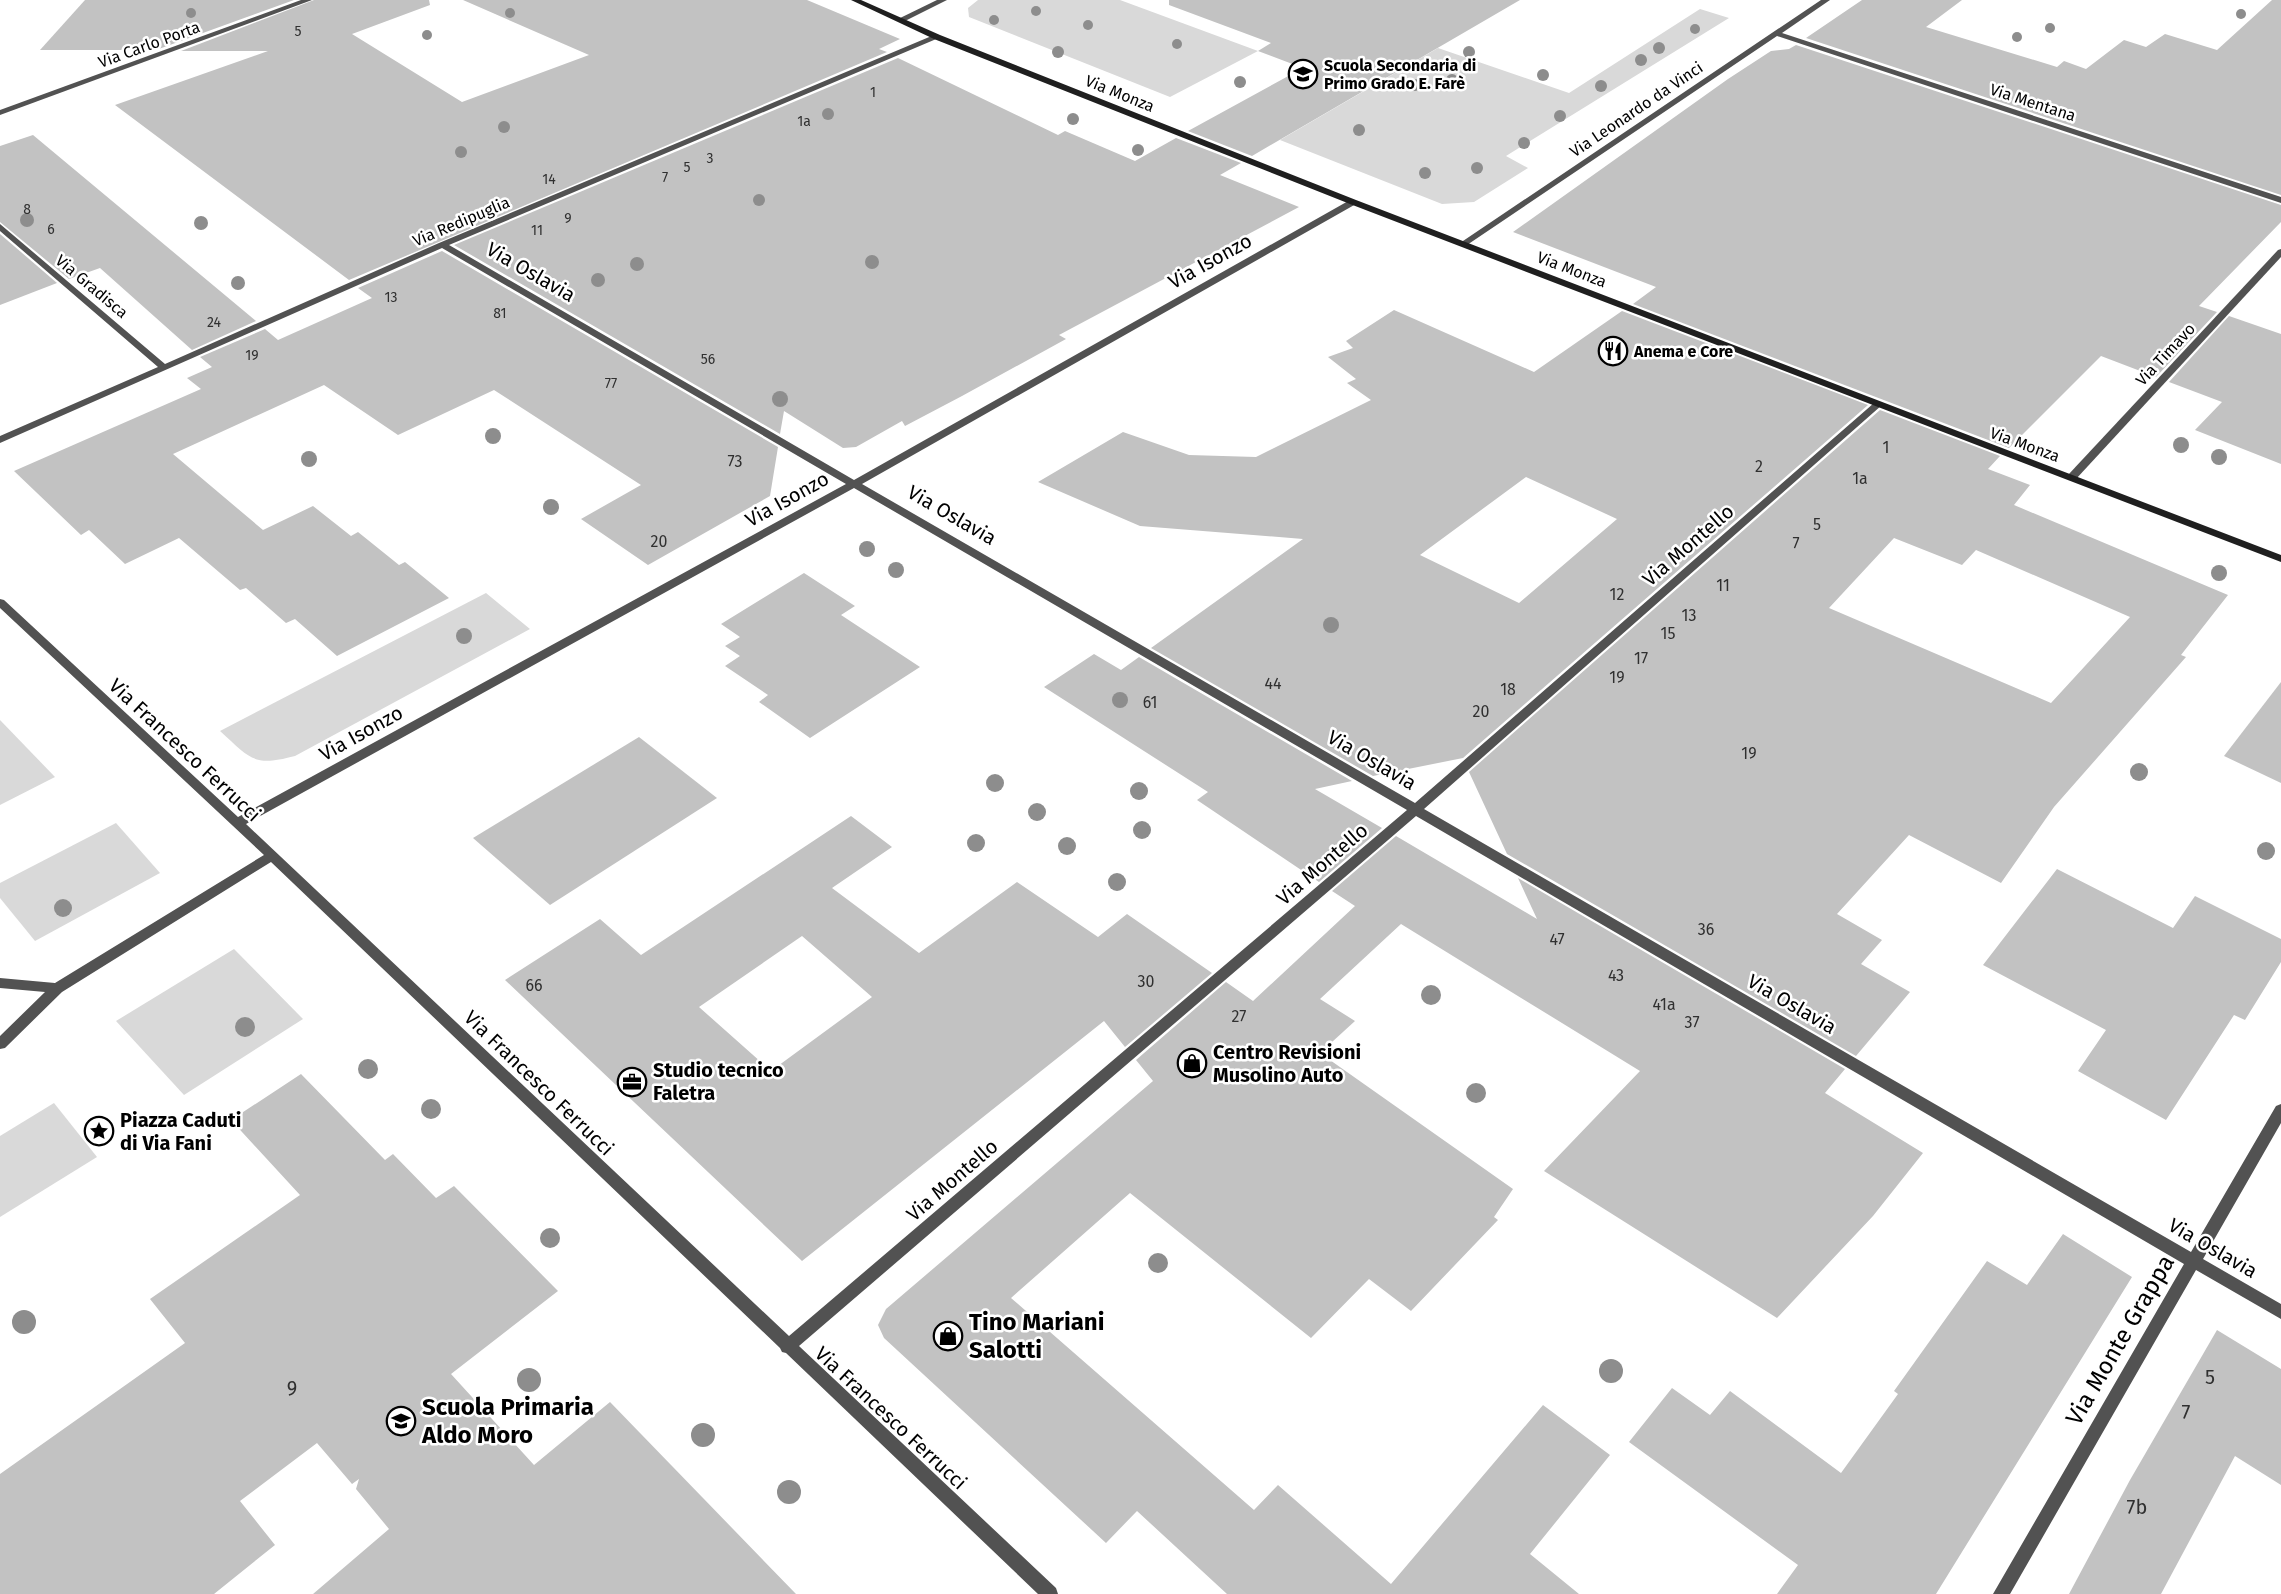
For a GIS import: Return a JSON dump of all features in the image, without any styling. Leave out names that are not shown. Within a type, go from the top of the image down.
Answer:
[{"type":"street","name":"Via Carlo Porta","points":[[0,113],[308,0]]},
{"type":"street","name":"Via Monza","points":[[855,0],[937,37],[1353,202],[2281,559]]},
{"type":"street","points":[[900,20],[943,0]]},
{"type":"street","name":"Via Leonardo da Vinci","points":[[1464,243],[1826,0]]},
{"type":"street","name":"Via Mentana","points":[[1776,33],[2281,200]]},
{"type":"street","name":"Via Redipuglia","points":[[0,440],[442,245],[937,37]]},
{"type":"street","name":"Via Isonzo","points":[[236,824],[854,484],[1353,202]]},
{"type":"street","name":"Via Gradisca","points":[[0,227],[165,368]]},
{"type":"street","name":"Via Oslavia","points":[[442,245],[2281,1312]]},
{"type":"street","name":"Via Timavo","points":[[2072,477],[2281,252]]},
{"type":"street","name":"Via Montello","points":[[787,1347],[1416,809],[1877,405]]},
{"type":"street","name":"Via Francesco Ferrucci","points":[[0,602],[272,856],[1050,1594]]},
{"type":"street","points":[[0,1044],[57,988],[272,856]]},
{"type":"street","points":[[0,983],[57,988]]},
{"type":"street","name":"Via Monte Grappa","points":[[2001,1594],[2281,1110]]},
{"type":"shaded area","points":[[978,0],[1120,0],[1258,51],[1170,97],[969,17],[968,8]]},
{"type":"shaded area","points":[[1700,9],[1729,18],[1506,156],[1528,168],[1474,202],[1442,204],[1280,140],[1438,48],[1569,93]]},
{"type":"shaded area","points":[[486,593],[530,629],[295,756],[270,761],[253,758],[220,731]]},
{"type":"shaded area","points":[[0,720],[55,777],[0,805]]},
{"type":"shaded area","points":[[116,823],[160,873],[35,941],[0,898],[0,883]]},
{"type":"shaded area","points":[[234,949],[303,1019],[184,1095],[116,1021]]},
{"type":"shaded area","points":[[54,1103],[97,1157],[0,1217],[0,1136]]},
{"type":"building","points":[[85,0],[294,0],[156,50],[40,50]]},
{"type":"building","points":[[314,0],[429,0],[430,5],[352,34],[462,102],[589,55],[463,0],[807,0],[900,39],[879,49],[887,52],[349,280],[115,105],[268,51],[181,51]]},
{"type":"building","points":[[1169,0],[1520,0],[1252,156],[1188,131],[1303,68],[1258,51],[1271,43],[1169,5]]},
{"type":"building","points":[[1862,0],[1962,0],[1926,27],[2057,67],[2064,61],[2086,69],[2124,40],[2146,47],[2165,34],[2217,50],[2272,0],[2281,0],[2281,195],[1806,38]]},
{"type":"building","points":[[1796,45],[2281,205],[2281,222],[2199,306],[2217,312],[2156,377],[2101,356],[2009,448],[1633,304],[1656,287],[1513,232],[1728,79],[1771,51],[1789,49]]},
{"type":"building","points":[[898,58],[1058,135],[1065,131],[1135,161],[1176,138],[1241,163],[1220,175],[1299,207],[1059,335],[1066,339],[962,396],[905,426],[902,421],[856,447],[843,448],[784,411],[780,434],[454,245]]},
{"type":"building","points":[[33,135],[256,321],[192,350],[100,268],[69,279],[0,222],[0,146]]},
{"type":"building","points":[[0,234],[57,283],[0,305]]},
{"type":"building","points":[[442,251],[778,447],[770,496],[648,565],[581,519],[641,485],[494,390],[398,435],[324,385],[173,454],[263,530],[313,506],[351,536],[358,532],[399,565],[405,562],[449,598],[337,656],[295,619],[286,623],[246,588],[240,590],[179,538],[125,564],[89,530],[81,535],[14,471],[201,389],[187,378],[212,367],[200,357],[265,329],[278,340],[372,298],[358,288]]},
{"type":"building","points":[[1394,310],[1534,372],[1622,311],[1868,405],[1463,758],[1373,776],[1151,648],[1303,539],[1140,526],[1038,482],[1123,432],[1189,455],[1256,457],[1371,400],[1347,383],[1356,379],[1328,357],[1353,348],[1346,341]],"holes":[[[1526,477],[1617,519],[1519,603],[1420,555]]]},
{"type":"building","points":[[2229,316],[2281,334],[2281,464],[2195,430],[2222,402],[2169,382]]},
{"type":"building","points":[[1880,410],[2000,456],[1988,469],[2030,485],[2014,505],[2228,595],[2181,655],[2186,657],[2054,807],[2001,883],[1909,835],[1837,914],[1882,940],[1861,964],[1910,992],[1856,1056],[1507,854],[1469,772]],"holes":[[[1894,538],[1962,565],[1976,550],[2130,617],[2051,703],[1829,608]]]},
{"type":"building","points":[[804,573],[855,606],[841,615],[920,667],[810,738],[759,702],[768,695],[725,666],[740,656],[725,646],[740,637],[721,624]]},
{"type":"building","points":[[1094,654],[1121,670],[1139,657],[1352,781],[1315,789],[1382,828],[1319,882],[1197,800],[1208,792],[1044,687]]},
{"type":"building","points":[[2281,682],[2281,783],[2224,756]]},
{"type":"building","points":[[639,737],[717,798],[550,905],[473,838]]},
{"type":"building","points":[[851,816],[892,847],[832,888],[919,953],[1017,882],[1098,937],[1127,914],[1212,973],[1125,1047],[1104,1021],[802,1261],[505,980],[600,919],[641,955]],"holes":[[[802,936],[872,997],[771,1071],[699,1007]]]},
{"type":"building","points":[[1396,836],[1537,919],[1518,878],[1845,1069],[1825,1093],[1923,1153],[1873,1216],[1777,1318],[1544,1171],[1640,1071],[1401,924],[1320,999],[1355,1021],[1320,1053],[1513,1189],[1494,1217],[1498,1220],[1411,1311],[1369,1279],[1311,1338],[1130,1193],[1011,1298],[1254,1510],[1278,1485],[1391,1584],[1543,1405],[1610,1455],[1530,1554],[1579,1594],[1227,1594],[1137,1511],[1106,1543],[884,1338],[878,1325],[886,1309],[1153,1081],[1136,1060],[1226,982],[1253,1001],[1355,906],[1332,891]]},
{"type":"building","points":[[2057,869],[2173,928],[2195,896],[2281,939],[2281,962],[2245,1020],[2234,1015],[2166,1120],[2078,1071],[2106,1030],[1983,965]]},
{"type":"building","points":[[301,1074],[385,1160],[393,1154],[436,1198],[454,1186],[558,1291],[451,1374],[534,1465],[610,1402],[796,1594],[313,1594],[389,1529],[356,1489],[359,1479],[352,1484],[317,1443],[240,1501],[275,1545],[214,1594],[0,1594],[0,1474],[185,1343],[150,1299],[300,1195],[231,1120]]},
{"type":"building","points":[[2063,1234],[2132,1277],[1936,1594],[1777,1594],[1798,1565],[1629,1442],[1672,1388],[1710,1415],[1730,1391],[1841,1473],[1898,1394],[1894,1391],[1987,1261],[2027,1285]]},
{"type":"building","points":[[2217,1330],[2281,1369],[2281,1485],[2235,1456],[2161,1594],[2069,1594],[2130,1480]]},
{"type":"place","name":"Scuola Secondaria di Primo Grado E. Farè","points":[[1303,74]]},
{"type":"place","name":"Anema e Core","points":[[1613,351]]},
{"type":"place","name":"Centro Revisioni Musolino Auto","points":[[1192,1063]]},
{"type":"place","name":"Studio tecnico Faletra","points":[[632,1082]]},
{"type":"place","name":"Piazza Caduti di Via Fani","points":[[99,1131]]},
{"type":"place","name":"Tino Mariani Salotti","points":[[948,1336]]},
{"type":"place","name":"Scuola Primaria Aldo Moro","points":[[401,1421]]}]
